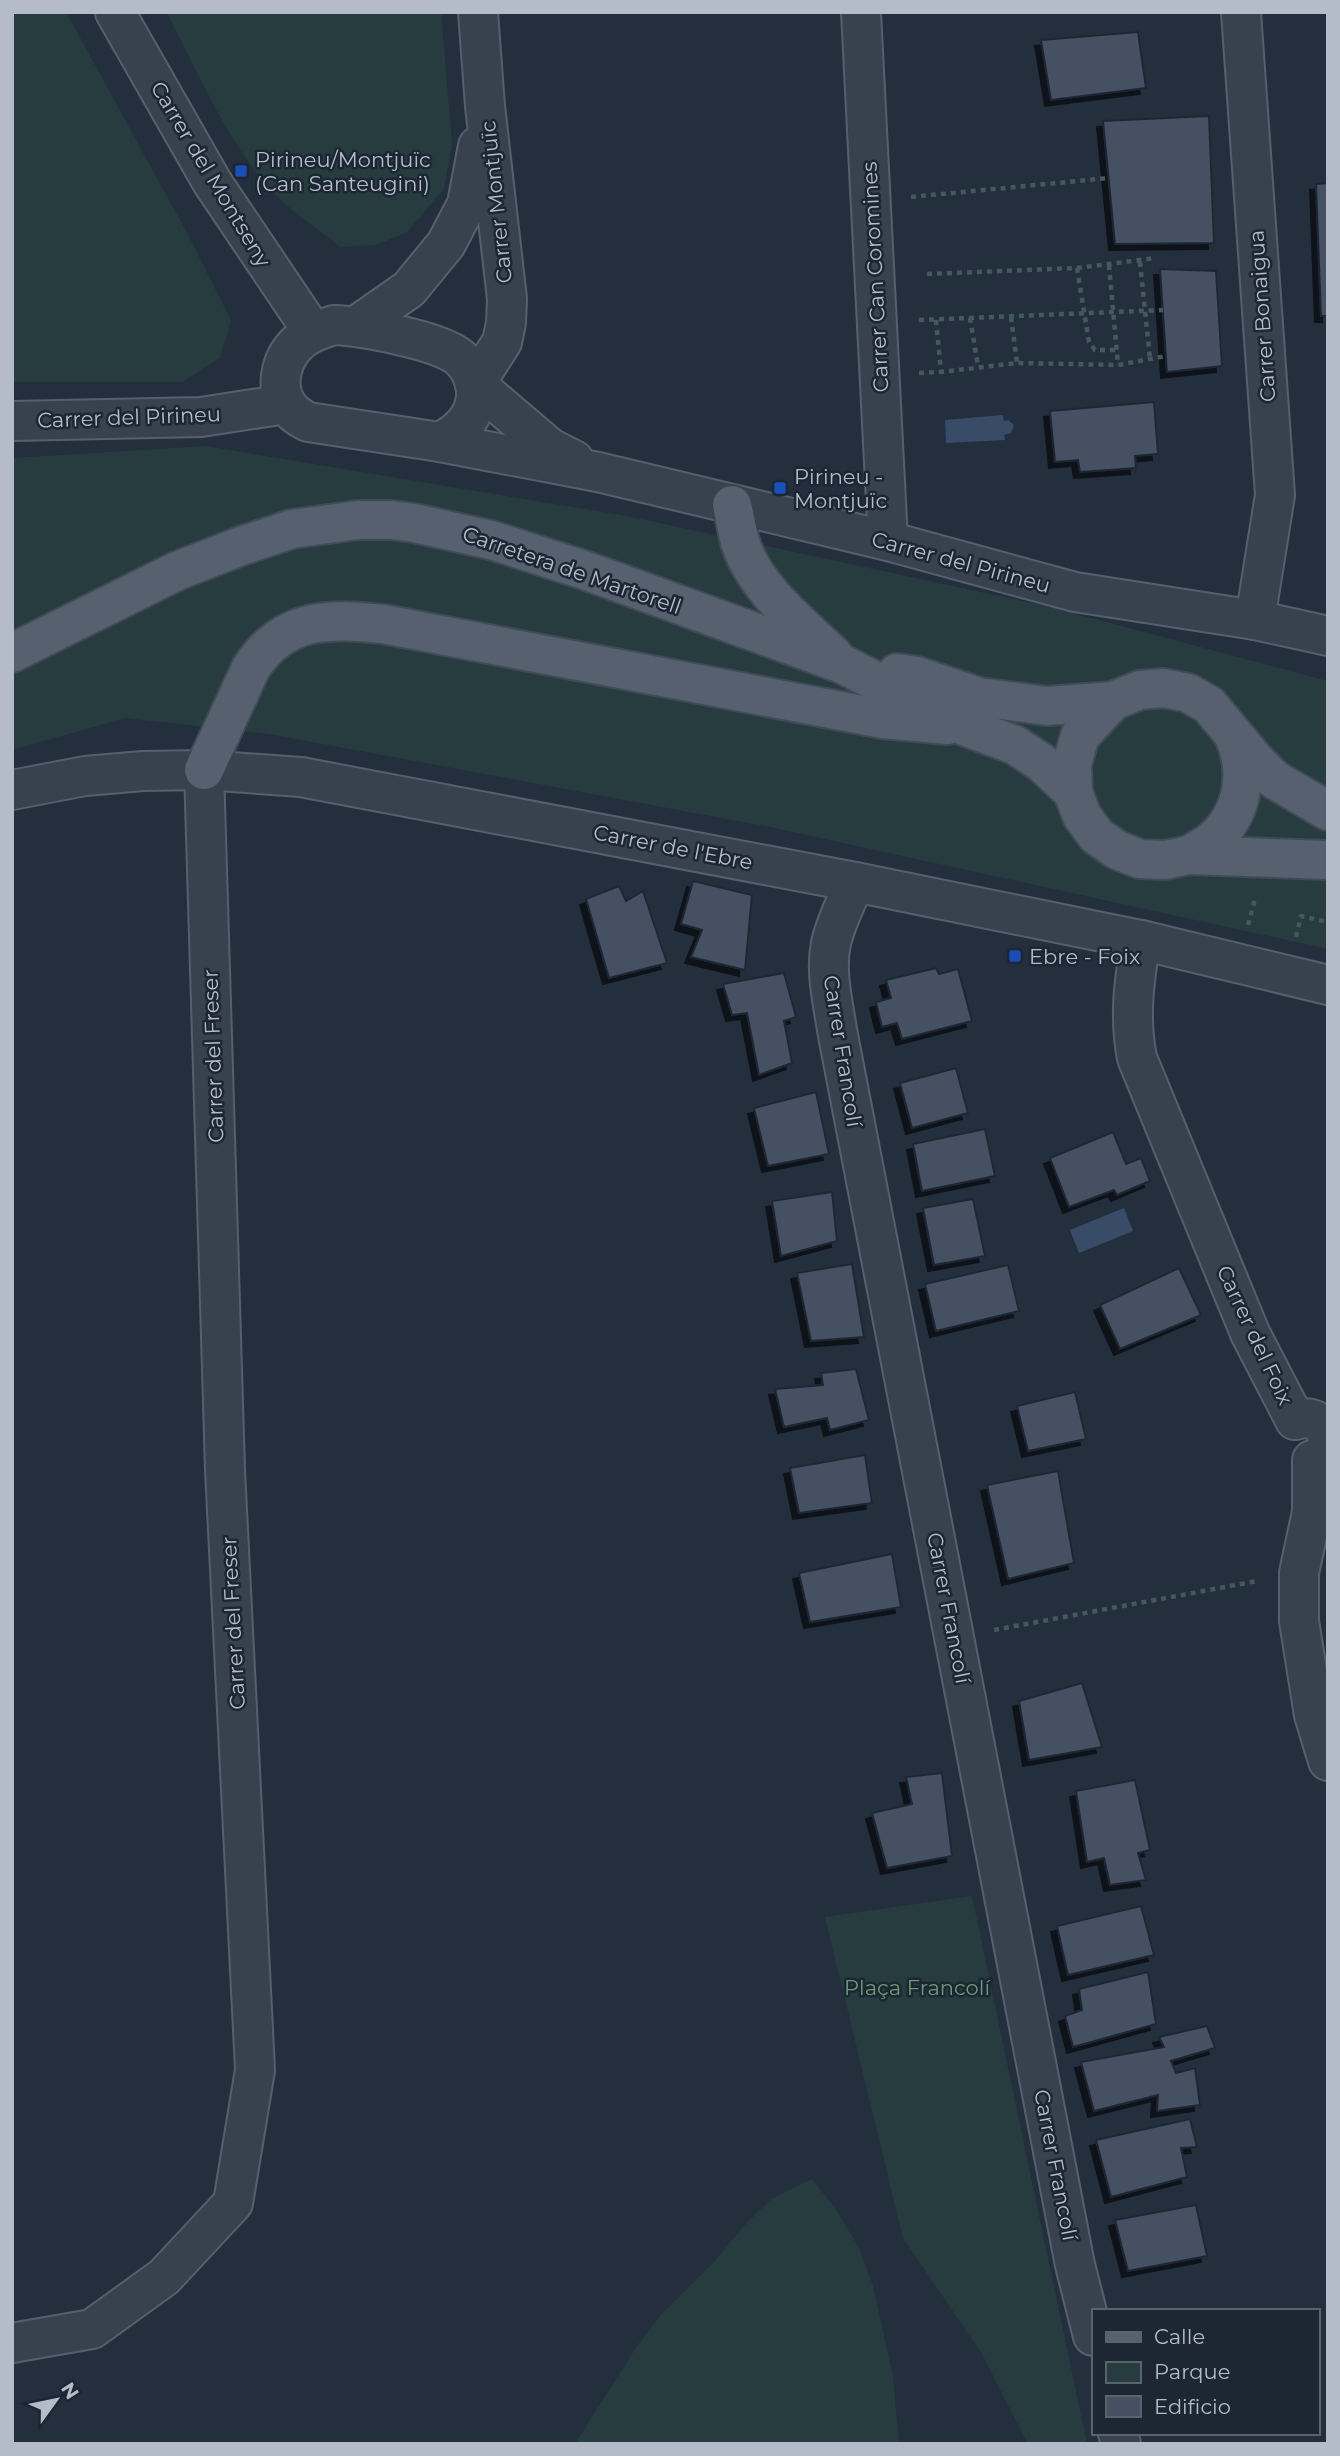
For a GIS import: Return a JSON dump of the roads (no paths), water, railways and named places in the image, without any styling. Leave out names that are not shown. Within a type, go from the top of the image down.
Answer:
[{"type":"main road","points":[[732,505],[741,544],[758,578],[782,606],[842,664],[917,676],[979,697],[1047,706],[1114,701],[1140,690],[1164,688],[1188,693],[1209,705],[1275,780],[1328,811]]},
{"type":"main road","name":"Carretera de Martorell","points":[[12,653],[177,571],[240,546],[312,525],[391,520],[457,531],[517,548],[842,664],[966,727],[1015,745],[1042,763],[1073,792]]},
{"type":"main road","points":[[204,770],[259,655],[280,638],[330,620],[383,624],[883,719],[966,727]]},
{"type":"main road","points":[[1114,701],[1080,736],[1072,764],[1073,792],[1082,816],[1097,836],[1117,850],[1140,859],[1165,860],[1189,855],[1328,860]]},
{"type":"main road","points":[[1189,855],[1212,841],[1229,822],[1241,798],[1244,772],[1239,746],[1232,732]]},
{"type":"street","name":"Carrer del Montseny","points":[[115,12],[212,182],[313,332]]},
{"type":"street","name":"Carrer Montjuïc","points":[[475,384],[502,342],[507,299],[485,106],[478,12]]},
{"type":"street","name":"Carrer Can Coromines","points":[[861,12],[888,541]]},
{"type":"street","name":"Carrer Bonaigua","points":[[1241,12],[1275,495],[1255,620]]},
{"type":"street","points":[[356,326],[409,289],[446,244],[467,204],[485,106]]},
{"type":"street","name":"Carrer del Pirineu","points":[[313,332],[334,325],[356,326],[443,348],[458,356],[467,366],[475,384],[550,448],[598,472]]},
{"type":"street","points":[[286,404],[281,387],[281,371],[287,356],[298,342],[313,332]]},
{"type":"street","points":[[440,442],[451,436],[471,417],[476,396],[475,384]]},
{"type":"street","name":"Carrer del Pirineu","points":[[12,421],[201,417],[286,404],[296,415],[308,422],[440,442],[598,472],[888,541],[1075,592],[1255,620],[1328,636]]},
{"type":"street","name":"Carrer de l'Ebre","points":[[12,790],[85,776],[143,771],[204,770],[276,774],[346,784],[1142,940],[1328,985]]},
{"type":"street","name":"Carrer del Freser","points":[[12,2343],[92,2329],[164,2277],[233,2203],[255,2070],[225,1470],[204,770]]},
{"type":"street","name":"Carrer Francolí","points":[[855,882],[831,945],[830,982],[1075,2265],[1092,2332]]},
{"type":"street","name":"Carrer del Foix","points":[[1142,940],[1133,987],[1132,1031],[1137,1058],[1250,1333],[1320,1437],[1312,1512],[1299,1573],[1298,1621],[1314,1715],[1328,1761]]},
{"type":"water","points":[[1003,415],[1004,421],[1008,420],[1014,425],[1011,433],[1004,435],[1005,440],[946,443],[945,420]]},
{"type":"water","points":[[1124,1208],[1133,1231],[1079,1253],[1070,1230]]},
{"type":"place","name":"Pirineu/Montjuïc (Can Santeugini)","points":[[241,171]]},
{"type":"place","name":"Pirineu - Montjuïc","points":[[780,488]]},
{"type":"place","name":"Ebre - Foix","points":[[1015,956]]},
{"type":"park label","name":"Plaça Francolí","points":[[917,1987]]}]
